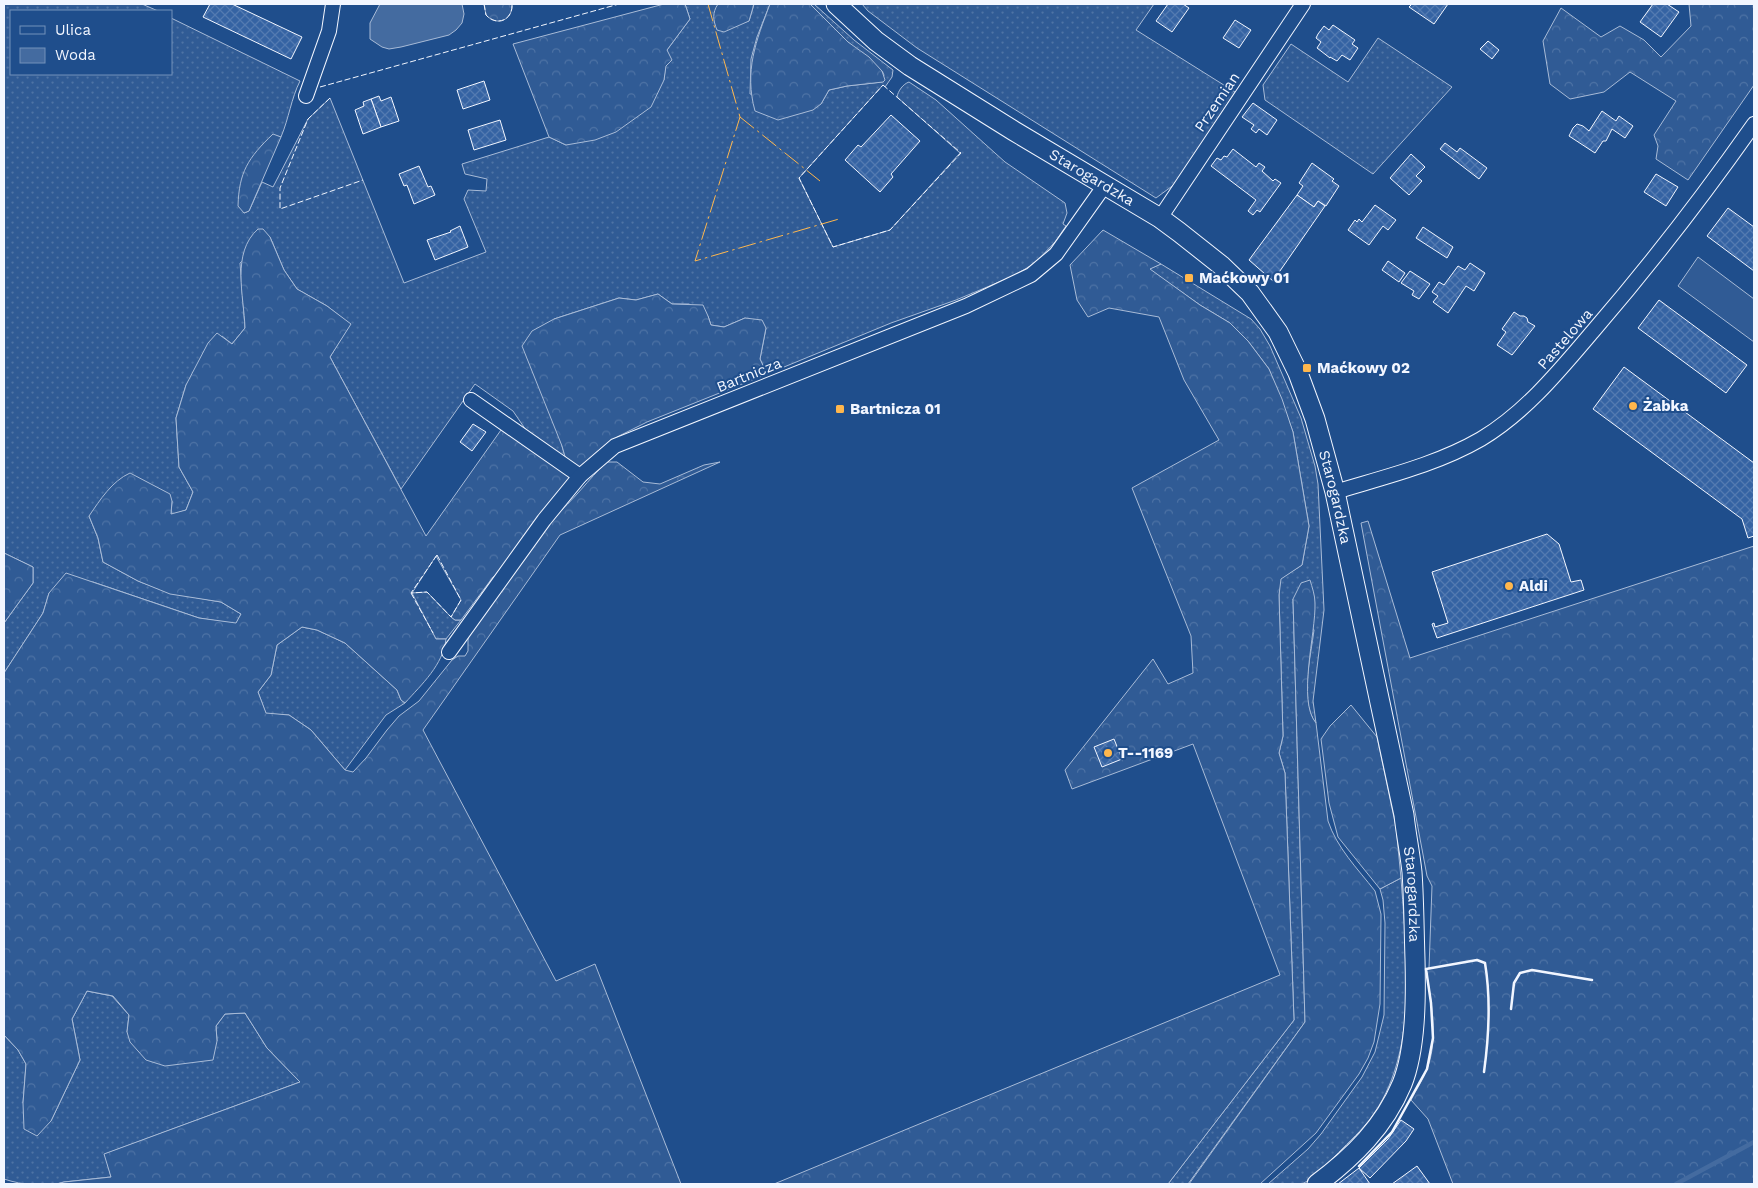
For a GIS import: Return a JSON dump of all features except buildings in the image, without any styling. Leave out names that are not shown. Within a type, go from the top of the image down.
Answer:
[{"type":"main road","name":"Starogardzka","points":[[836,4],[876,41],[910,66],[1014,131],[1160,218],[1222,266],[1250,293],[1278,332],[1298,373],[1315,419],[1335,492],[1404,815],[1414,895],[1416,993],[1412,1044],[1402,1083],[1383,1119],[1363,1145],[1342,1165],[1317,1184]]},
{"type":"street","points":[[306,96],[329,31],[333,4]]},
{"type":"street","name":"Przemian","points":[[1160,218],[1302,4]]},
{"type":"street","name":"Pastelowa","points":[[1335,492],[1454,453],[1499,427],[1523,408],[1578,349],[1648,267],[1754,124]]},
{"type":"street","name":"Bartnicza","points":[[449,652],[544,520],[580,476],[615,446],[966,306],[1031,275],[1056,254],[1105,185]]},
{"type":"street","points":[[471,400],[580,476]]},
{"type":"green space","points":[[4,4],[142,4],[156,10],[10,10],[10,75],[172,75],[172,18],[300,81],[281,137],[273,135],[261,146],[244,213],[249,211],[262,182],[273,187],[308,119],[330,98],[404,283],[486,252],[464,199],[468,190],[486,191],[487,179],[465,174],[462,164],[549,137],[566,145],[664,80],[667,50],[690,19],[685,4],[718,4],[742,23],[749,21],[754,4],[770,4],[757,37],[751,59],[750,94],[821,104],[829,90],[882,82],[884,75],[882,71],[848,42],[810,4],[814,4],[854,40],[893,70],[892,77],[885,87],[883,85],[799,178],[833,247],[890,230],[960,153],[897,97],[901,88],[909,82],[936,100],[1005,162],[1065,203],[1067,213],[1063,224],[1066,226],[1055,242],[1034,264],[1011,277],[956,300],[891,323],[767,374],[760,359],[766,328],[745,318],[724,327],[711,325],[708,316],[689,304],[672,304],[658,294],[636,300],[619,298],[554,319],[562,446],[566,460],[532,439],[513,411],[475,384],[401,489],[330,357],[350,324],[327,306],[297,289],[284,270],[270,237],[240,263],[245,328],[232,344],[222,336],[186,385],[176,418],[179,467],[193,492],[186,510],[171,515],[172,501],[89,516],[98,538],[103,562],[138,581],[170,593],[221,602],[241,614],[236,624],[199,618],[93,582],[49,593],[43,613],[4,673],[4,623],[33,583],[33,567],[4,553]]},
{"type":"green space","points":[[484,4],[512,4],[512,10],[504,20],[495,21],[486,15]]},
{"type":"green space","points":[[664,4],[685,4],[690,19],[667,50],[672,60],[666,66],[664,80],[651,107],[616,132],[595,140],[566,145],[549,137],[513,44]]},
{"type":"green space","points":[[718,4],[754,4],[749,21],[724,32],[717,30],[715,23],[714,14]]},
{"type":"green space","points":[[770,4],[810,4],[848,42],[869,57],[882,71],[885,80],[883,82],[829,90],[821,104],[813,110],[778,120],[755,111],[752,96],[751,69],[756,44]]},
{"type":"green space","points":[[862,4],[1154,4],[1136,30],[1235,92],[1175,184],[1156,198],[917,48],[868,11]]},
{"type":"green space","points":[[1689,4],[1754,4],[1754,85],[1688,180],[1656,159],[1658,146],[1654,135],[1676,101],[1630,72],[1604,92],[1570,99],[1550,84],[1543,41],[1561,8],[1601,37],[1620,26],[1644,40],[1661,57],[1691,26]]},
{"type":"green space","points":[[1378,38],[1452,87],[1373,174],[1265,100],[1263,85],[1291,44],[1348,82]]},
{"type":"green space","points":[[273,134],[281,137],[249,211],[244,213],[238,206],[240,184],[246,166]]},
{"type":"green space","points":[[258,229],[263,229],[270,237],[284,270],[297,289],[327,306],[351,324],[330,357],[426,536],[501,430],[568,472],[569,478],[504,571],[493,577],[461,620],[455,620],[451,617],[461,600],[436,556],[412,593],[436,639],[446,639],[441,657],[431,674],[405,703],[401,700],[397,690],[345,643],[317,630],[302,627],[277,645],[271,675],[258,692],[266,713],[289,715],[311,730],[345,770],[353,772],[399,716],[419,701],[452,660],[458,656],[465,656],[468,651],[468,636],[553,517],[568,504],[607,462],[617,462],[643,482],[660,484],[704,465],[720,462],[560,535],[423,730],[556,981],[595,964],[681,1184],[57,1184],[111,1177],[104,1154],[300,1082],[267,1048],[245,1013],[225,1014],[216,1026],[217,1041],[213,1060],[165,1066],[146,1060],[130,1042],[127,1032],[129,1015],[113,996],[87,991],[72,1019],[80,1060],[51,1121],[37,1136],[24,1129],[23,1103],[26,1064],[18,1050],[4,1035],[4,673],[43,613],[49,593],[66,573],[199,618],[236,623],[241,614],[221,602],[170,594],[138,581],[103,562],[98,538],[89,516],[112,486],[130,473],[170,494],[172,501],[171,514],[186,510],[193,492],[179,467],[176,418],[186,385],[208,343],[217,333],[232,344],[245,328],[241,276],[242,262],[244,250]]},
{"type":"green space","points":[[1103,230],[1161,264],[1150,269],[1200,305],[1230,323],[1248,341],[1269,369],[1293,432],[1309,526],[1302,565],[1281,579],[1279,595],[1283,736],[1279,753],[1285,773],[1294,1020],[1168,1184],[774,1184],[1280,975],[1193,744],[1072,789],[1065,770],[1153,659],[1168,684],[1193,673],[1191,636],[1132,488],[1219,440],[1184,380],[1159,317],[1109,308],[1088,317],[1077,300],[1070,265]]},
{"type":"green space","points":[[1161,264],[1251,319],[1260,329],[1270,346],[1301,418],[1315,466],[1318,484],[1324,610],[1313,701],[1316,723],[1308,704],[1307,691],[1314,630],[1293,599],[1305,1022],[1188,1184],[1168,1184],[1294,1020],[1285,773],[1279,753],[1283,736],[1279,595],[1280,579],[1302,565],[1309,526],[1293,432],[1269,369],[1248,341],[1230,323],[1200,305],[1149,269]]},
{"type":"green space","points":[[658,294],[672,304],[703,305],[711,325],[724,327],[745,318],[762,320],[766,328],[760,359],[767,374],[647,422],[617,437],[586,464],[578,468],[566,460],[522,346],[532,331],[554,319],[619,298],[636,300]]},
{"type":"green space","points":[[1368,521],[1410,658],[1754,546],[1754,1184],[1453,1184],[1428,1119],[1411,1100],[1427,1069],[1433,1045],[1433,1019],[1426,969],[1429,968],[1432,886],[1427,876],[1361,523]]},
{"type":"green space","points":[[4,553],[33,567],[33,583],[4,623]]},
{"type":"green space","points":[[1310,580],[1314,594],[1315,616],[1309,666],[1308,699],[1311,713],[1316,723],[1328,821],[1342,849],[1375,891],[1381,914],[1380,1004],[1374,1042],[1359,1074],[1316,1133],[1260,1184],[1189,1184],[1305,1022],[1293,599],[1301,583]]},
{"type":"green space","points":[[427,592],[451,617],[455,620],[461,620],[446,639],[436,639],[411,593]]},
{"type":"green space","points":[[302,627],[317,630],[345,643],[397,690],[401,700],[405,703],[386,715],[345,770],[311,730],[289,715],[266,714],[258,692],[271,675],[277,645]]},
{"type":"green space","points":[[1351,705],[1377,737],[1396,827],[1401,878],[1380,889],[1338,837],[1329,803],[1321,739],[1330,726]]},
{"type":"green space","points":[[1401,878],[1407,967],[1406,998],[1404,1028],[1398,1058],[1389,1086],[1368,1122],[1311,1178],[1299,1185],[1268,1184],[1308,1149],[1321,1134],[1362,1077],[1375,1052],[1384,1015],[1385,923],[1380,889]]},
{"type":"green space","points":[[87,991],[112,996],[129,1015],[127,1032],[217,1041],[216,1026],[225,1014],[245,1013],[267,1048],[300,1082],[105,1154],[111,1177],[42,1185],[18,1183],[4,1179],[4,1035],[18,1050],[26,1064],[23,1103],[51,1121],[80,1060],[72,1019]]},
{"type":"shaded area","points":[[1698,257],[1754,299],[1754,342],[1678,286]]},
{"type":"water","points":[[380,4],[462,4],[464,14],[462,23],[449,35],[389,49],[370,39],[370,23]]},
{"type":"waterway","points":[[1676,1184],[1754,1142]]},
{"type":"fence","points":[[484,4],[486,15],[495,21],[507,18],[512,10],[512,4]]},
{"type":"fence","points":[[320,87],[619,4]]},
{"type":"fence","points":[[883,85],[961,153],[890,230],[833,247],[799,178],[883,85]]},
{"type":"fence","points":[[330,98],[308,119],[280,188],[280,209],[363,180]]},
{"type":"fence","points":[[437,555],[461,600],[451,617],[427,592],[411,593],[437,555]]},
{"type":"fence","points":[[411,593],[433,633]]},
{"type":"wall","points":[[1359,1166],[1392,1132],[1427,1069],[1433,1038],[1431,1003],[1426,969],[1477,960],[1485,963],[1489,1018],[1484,1072]]},
{"type":"wall","points":[[1511,1009],[1514,983],[1520,973],[1532,970],[1592,980]]},
{"type":"power","points":[[708,4],[740,117],[695,261],[839,219]]},
{"type":"power","points":[[740,117],[820,181]]},
{"type":"place","name":"Maćkowy 01","points":[[1189,278]]},
{"type":"place","name":"Maćkowy 02","points":[[1307,368]]},
{"type":"place","name":"Żabka","points":[[1633,406]]},
{"type":"place","name":"Bartnicza 01","points":[[840,409]]},
{"type":"place","name":"Aldi","points":[[1509,586]]},
{"type":"place","name":"T--1169","points":[[1108,753]]}]
